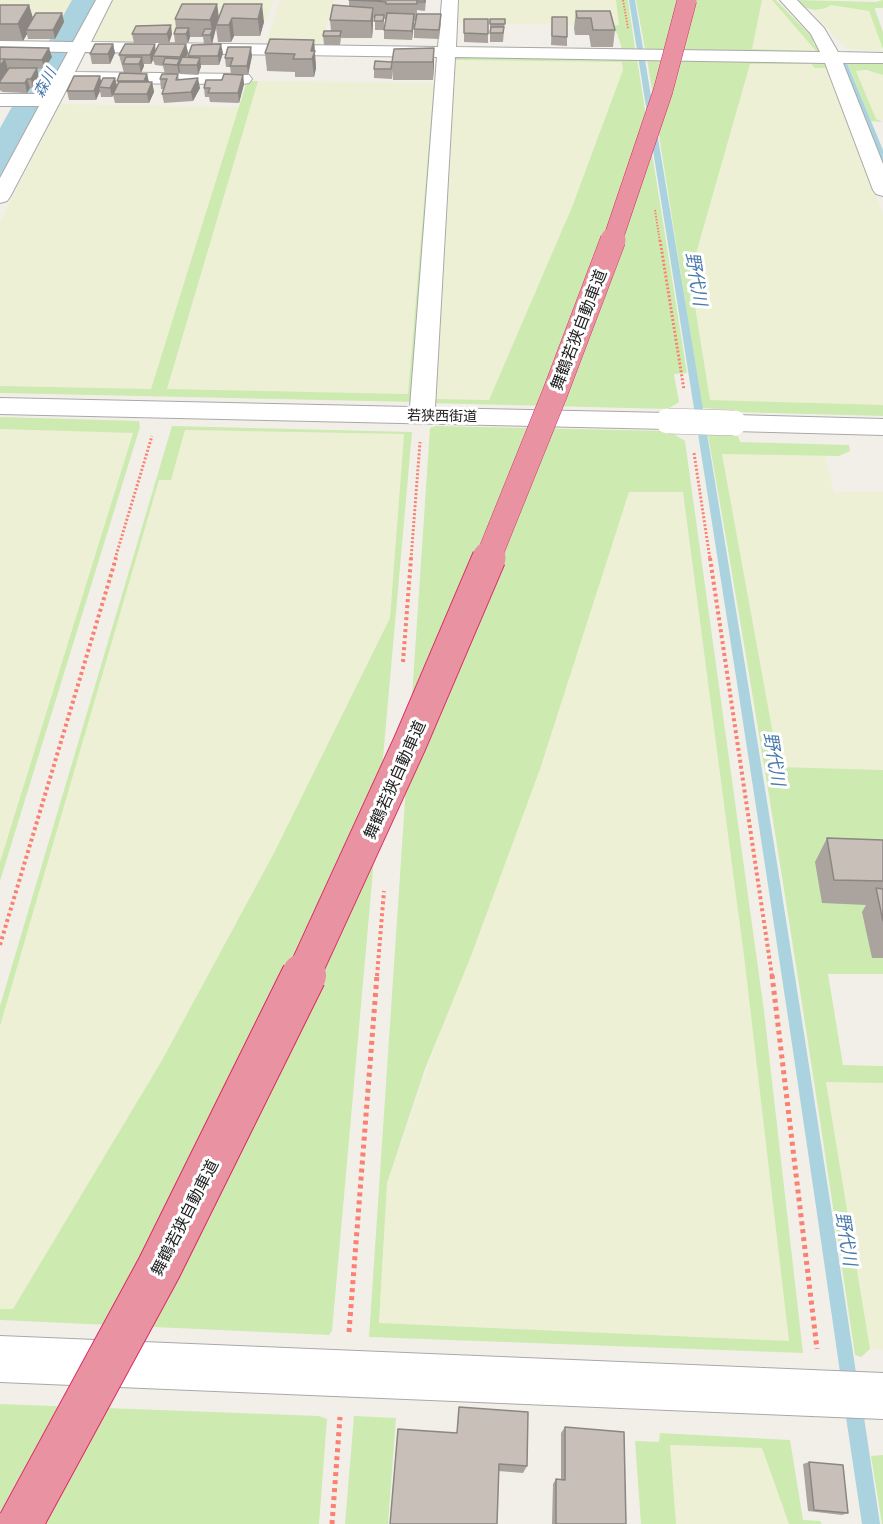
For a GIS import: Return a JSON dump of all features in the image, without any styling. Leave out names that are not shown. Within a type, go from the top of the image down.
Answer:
[{"type":"highway","name":"舞鶴若狭自動車道","points":[[20,1524],[99,1384],[204,1180],[310,966],[405,758],[486,567],[564,371],[627,203],[682,25],[687,0]]},
{"type":"street","points":[[0,197],[41,100],[65,76],[70,47],[104,0]]},
{"type":"street","points":[[423,416],[450,0]]},
{"type":"street","points":[[788,0],[818,32],[832,57],[883,190]]},
{"type":"street","points":[[0,46],[883,58]]},
{"type":"street","points":[[65,76],[243,79]]},
{"type":"street","points":[[0,100],[41,100]]},
{"type":"street","name":"若狭西街道","points":[[0,406],[883,426]]},
{"type":"street","points":[[0,1359],[852,1395]]},
{"type":"path","points":[[623,0],[639,55]]},
{"type":"path","points":[[654,202],[678,421],[777,1011],[852,1395]]},
{"type":"path","points":[[0,945],[159,409]]},
{"type":"path","points":[[332,1524],[346,1375]]},
{"type":"green space","points":[[0,0],[84,0],[71,19],[0,19]]},
{"type":"green space","points":[[112,0],[273,0],[267,21],[182,20],[176,33],[136,33],[131,42],[90,42]]},
{"type":"green space","points":[[280,0],[334,0],[320,45],[266,44]]},
{"type":"green space","points":[[459,0],[616,0],[619,26],[457,23]]},
{"type":"green space","points":[[616,0],[628,0],[635,49],[622,49],[617,33],[611,30],[610,26],[619,25]]},
{"type":"green space","points":[[636,0],[762,0],[752,49],[816,51],[772,0],[776,0],[816,41],[813,43],[822,52],[645,49]]},
{"type":"green space","points":[[762,0],[772,0],[817,51],[751,49]]},
{"type":"green space","points":[[796,0],[876,2],[883,0],[883,8],[875,8],[875,10],[883,32],[883,49],[869,11],[831,5],[813,10],[804,7]]},
{"type":"green space","points":[[830,4],[869,11],[878,30],[883,52],[848,49],[840,42],[815,16],[814,10],[821,11]]},
{"type":"green space","points":[[453,57],[637,59],[687,373],[674,374],[679,402],[668,409],[428,403]],"holes":[[[455,60],[622,62],[623,70],[572,207],[489,400],[433,399]]]},
{"type":"green space","points":[[647,59],[824,61],[827,68],[814,68],[812,64],[750,64],[690,275],[710,400],[883,405],[883,416],[735,412],[734,410],[702,408]]},
{"type":"green space","points":[[455,60],[622,62],[623,70],[572,207],[489,401],[433,399]]},
{"type":"green space","points":[[847,62],[883,62],[883,75],[866,70],[856,71],[876,119],[883,122],[871,121]]},
{"type":"green space","points":[[750,64],[812,64],[815,68],[827,68],[883,213],[883,405],[710,400],[690,275]]},
{"type":"green space","points":[[856,70],[883,75],[883,120],[876,120]]},
{"type":"green space","points":[[247,81],[258,81],[167,389],[408,394],[434,83],[438,82],[415,402],[0,393],[0,386],[151,389]]},
{"type":"green space","points":[[258,81],[434,83],[408,394],[167,390]]},
{"type":"green space","points":[[60,104],[240,107],[151,389],[0,386],[0,222]]},
{"type":"green space","points":[[0,417],[139,421],[140,427],[0,881],[0,862],[133,433],[0,429]]},
{"type":"green space","points":[[172,426],[412,432],[332,1331],[329,1335],[0,1320],[0,1309],[13,1309],[161,1062],[274,853],[390,618],[404,434],[185,430],[171,480],[159,480],[0,1026],[0,1006]]},
{"type":"green space","points":[[436,426],[669,431],[685,441],[764,1011],[803,1353],[369,1337],[430,428]],"holes":[[[629,492],[683,492],[745,964],[789,1341],[379,1323],[387,1183],[425,1069],[471,956],[540,769]]]},
{"type":"green space","points":[[0,429],[133,432],[0,862]]},
{"type":"green space","points":[[185,430],[404,434],[390,618],[274,853],[161,1062],[13,1310],[0,1309],[0,1026],[159,480],[171,479]]},
{"type":"green space","points":[[708,435],[738,436],[740,442],[849,445],[850,451],[839,456],[722,454],[779,767],[883,770],[883,974],[828,974],[843,1065],[883,1066],[883,1083],[826,1082],[870,1349],[861,1357],[855,1355],[785,895]]},
{"type":"green space","points":[[722,453],[825,456],[834,492],[883,492],[883,770],[779,767]]},
{"type":"green space","points":[[629,492],[683,492],[745,964],[789,1341],[379,1323],[387,1183]]},
{"type":"green space","points":[[826,1082],[883,1083],[883,1350],[870,1349]]},
{"type":"green space","points":[[0,1404],[319,1416],[327,1419],[319,1524],[0,1524]]},
{"type":"green space","points":[[354,1416],[396,1418],[388,1524],[345,1524]]},
{"type":"green space","points":[[660,1433],[790,1440],[803,1520],[820,1521],[822,1524],[789,1524],[762,1448],[670,1445],[676,1524],[641,1524],[635,1441],[659,1442]]},
{"type":"green space","points":[[669,1445],[763,1448],[789,1524],[675,1524]]},
{"type":"green space","points":[[883,1455],[883,1524],[882,1524],[871,1456]]},
{"type":"building","points":[[349,0],[417,0],[417,4],[386,4],[386,2]]},
{"type":"building","points":[[182,4],[217,4],[210,20],[175,19]]},
{"type":"building","points":[[224,4],[262,4],[258,19],[232,18],[229,25],[216,25]]},
{"type":"building","points":[[0,5],[29,5],[18,24],[0,24]]},
{"type":"building","points":[[333,5],[373,8],[371,21],[330,20]]},
{"type":"building","points":[[576,11],[610,11],[615,30],[593,30],[591,18],[577,18]]},
{"type":"building","points":[[36,13],[62,13],[53,30],[26,30]]},
{"type":"building","points":[[387,13],[414,14],[412,31],[384,30]]},
{"type":"building","points":[[417,14],[441,14],[439,30],[414,29]]},
{"type":"building","points":[[375,15],[384,15],[383,21],[374,21]]},
{"type":"building","points":[[552,17],[567,17],[567,37],[552,36]]},
{"type":"building","points":[[464,19],[488,19],[488,34],[464,33]]},
{"type":"building","points":[[490,19],[505,19],[505,24],[490,24]]},
{"type":"building","points":[[171,25],[167,34],[132,34],[136,26]]},
{"type":"building","points":[[491,27],[504,27],[503,33],[490,33]]},
{"type":"building","points":[[176,28],[189,28],[186,34],[174,34]]},
{"type":"building","points":[[205,29],[213,29],[210,35],[202,35]]},
{"type":"building","points":[[324,31],[341,31],[340,36],[323,36]]},
{"type":"building","points":[[270,39],[314,40],[311,51],[315,51],[312,59],[293,59],[295,54],[265,53]]},
{"type":"building","points":[[95,44],[113,44],[108,54],[90,54]]},
{"type":"building","points":[[125,44],[155,44],[150,55],[119,55]]},
{"type":"building","points":[[159,44],[186,44],[180,57],[153,56]]},
{"type":"building","points":[[221,44],[218,56],[188,56],[192,45]]},
{"type":"building","points":[[0,47],[49,48],[42,60],[0,59]]},
{"type":"building","points":[[228,47],[251,47],[247,66],[230,66],[233,58],[225,58]]},
{"type":"building","points":[[434,48],[433,62],[392,62],[394,49]]},
{"type":"building","points":[[126,57],[142,57],[139,64],[123,64]]},
{"type":"building","points":[[182,57],[200,58],[197,65],[179,65]]},
{"type":"building","points":[[165,58],[180,59],[177,65],[163,64]]},
{"type":"building","points":[[375,61],[392,62],[391,69],[374,69]]},
{"type":"building","points":[[9,68],[37,68],[31,79],[27,79],[25,83],[0,83]]},
{"type":"building","points":[[120,73],[147,74],[144,81],[117,81]]},
{"type":"building","points":[[162,74],[178,74],[176,80],[198,78],[191,92],[162,94],[167,79],[160,79]]},
{"type":"building","points":[[224,74],[243,75],[238,93],[208,93],[210,88],[204,88],[206,80],[222,80]]},
{"type":"building","points":[[74,76],[100,76],[94,91],[67,91]]},
{"type":"building","points":[[103,78],[115,78],[110,88],[99,87]]},
{"type":"building","points":[[119,82],[152,82],[147,94],[113,94]]},
{"type":"building","points":[[827,838],[883,840],[883,881],[834,880]]},
{"type":"building","points":[[876,888],[883,889],[883,921]]},
{"type":"building","points":[[459,1407],[528,1412],[527,1466],[499,1464],[497,1524],[390,1524],[398,1429],[457,1433]]},
{"type":"building","points":[[565,1427],[624,1432],[626,1524],[556,1524],[556,1479],[565,1480]]},
{"type":"building","points":[[809,1462],[843,1465],[848,1513],[814,1510]]},
{"type":"waterway","name":"森川","points":[[0,166],[90,0]]},
{"type":"waterway","name":"野代川","points":[[632,0],[742,672],[850,1386]]},
{"type":"waterway","name":"野代川","points":[[844,63],[883,159]]},
{"type":"waterway","name":"野代川","points":[[853,1404],[871,1524]]}]
